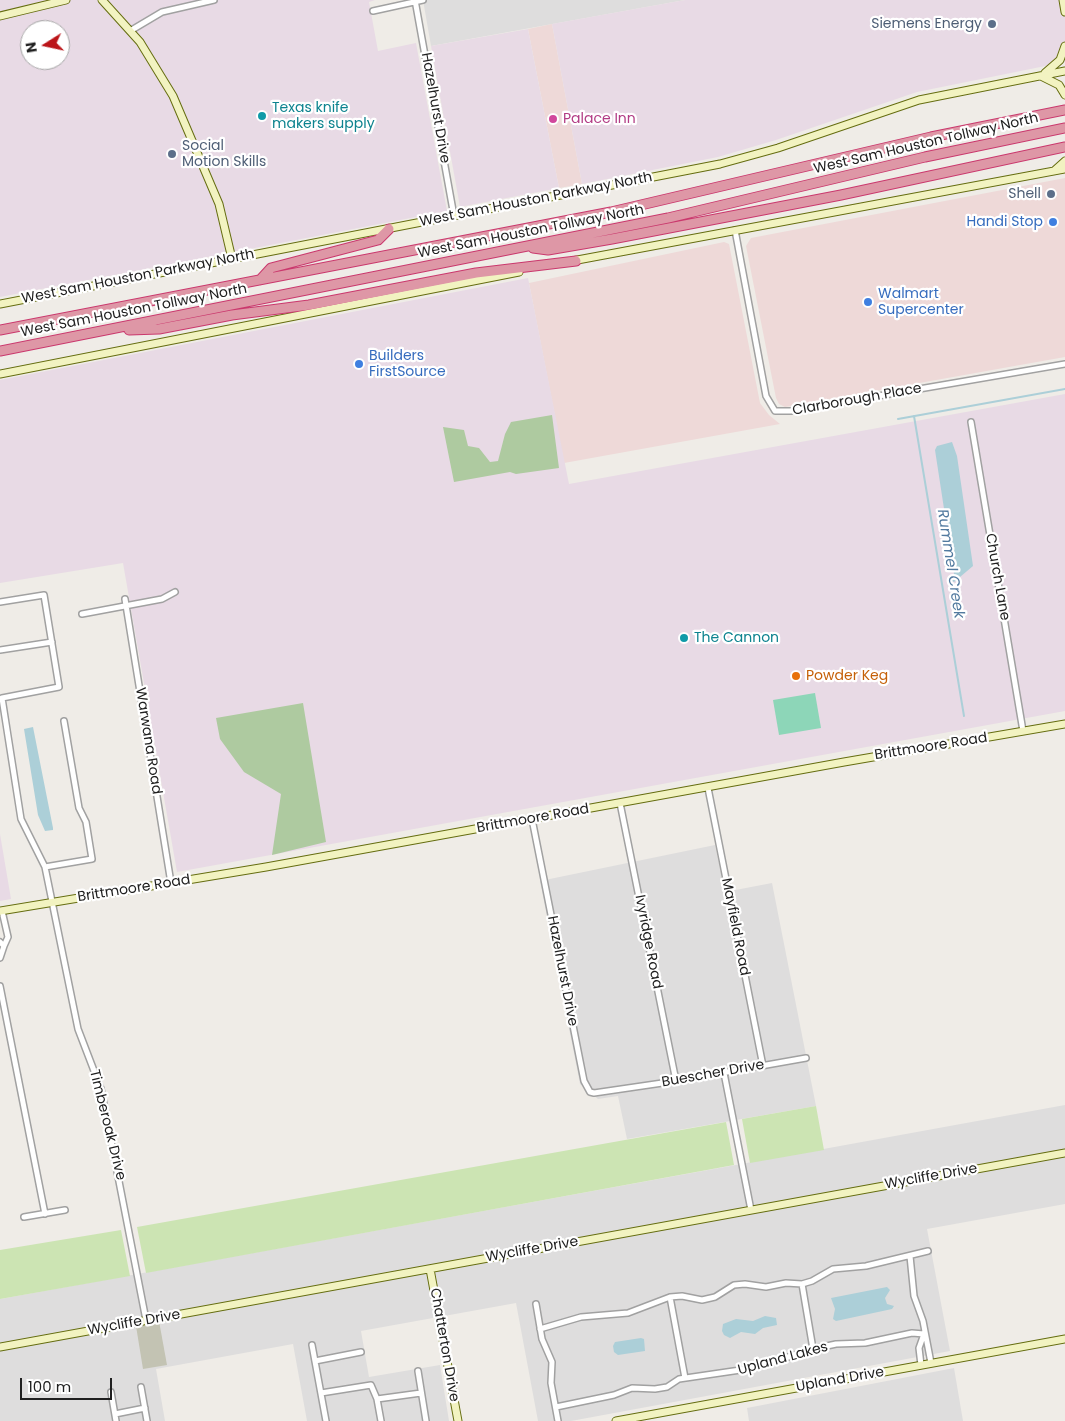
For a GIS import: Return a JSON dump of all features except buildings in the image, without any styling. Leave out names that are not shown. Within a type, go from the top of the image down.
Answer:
[{"type":"highway","name":"West Sam Houston Tollway North","points":[[0,330],[611,212],[914,140],[1065,110]]},
{"type":"highway","name":"West Sam Houston Tollway North","points":[[0,351],[525,248],[668,218],[925,156],[1065,128]]},
{"type":"highway","points":[[525,248],[548,250],[612,239],[841,196],[1065,148]]},
{"type":"highway","points":[[260,280],[271,268],[378,240],[388,229]]},
{"type":"highway","points":[[96,332],[159,329],[232,315],[309,305],[476,273],[576,261]]},
{"type":"main road","points":[[0,16],[66,0]]},
{"type":"main road","points":[[102,0],[143,47],[170,90],[219,204],[232,259]]},
{"type":"main road","points":[[1063,0],[1065,12]]},
{"type":"main road","points":[[1040,76],[1055,67],[1060,60],[1065,46]]},
{"type":"main road","name":"West Sam Houston Parkway North","points":[[0,304],[720,164],[778,148],[919,100],[1065,70]]},
{"type":"main road","points":[[1040,76],[1059,85],[1065,95]]},
{"type":"main road","points":[[1055,170],[1065,161]]},
{"type":"main road","points":[[0,374],[735,230],[1065,169]]},
{"type":"main road","name":"Brittmoore Road","points":[[1,911],[152,884],[171,883],[1065,724]]},
{"type":"main road","name":"Wycliffe Drive","points":[[0,1347],[1065,1153]]},
{"type":"main road","name":"Chatterton Drive","points":[[430,1269],[458,1421]]},
{"type":"main road","name":"Upland Drive","points":[[616,1421],[1065,1339]]},
{"type":"street","points":[[130,31],[162,12],[214,0]]},
{"type":"street","points":[[374,11],[423,0]]},
{"type":"street","name":"Hazelhurst Drive","points":[[415,1],[454,216]]},
{"type":"street","name":"Clarborough Place","points":[[735,230],[766,396],[775,411],[791,411],[1065,364]]},
{"type":"street","name":"Church Lane","points":[[971,422],[1023,731]]},
{"type":"street","points":[[82,614],[162,599],[175,592]]},
{"type":"street","points":[[0,602],[44,595],[52,642],[0,650]]},
{"type":"street","name":"Warwana Road","points":[[125,599],[171,883]]},
{"type":"street","name":"Timberoak Drive","points":[[52,642],[59,687],[2,698],[21,819],[45,866],[78,1029],[96,1071],[108,1118],[146,1320]]},
{"type":"street","points":[[45,866],[92,859],[86,822],[79,808],[64,721]]},
{"type":"street","name":"Mayfield Road","points":[[708,788],[762,1066]]},
{"type":"street","name":"Ivyridge Road","points":[[620,803],[676,1081]]},
{"type":"street","name":"Hazelhurst Drive","points":[[532,819],[586,1087],[594,1093],[620,1089]]},
{"type":"street","points":[[0,958],[2,944],[8,937],[1,911]]},
{"type":"street","points":[[0,986],[45,1214]]},
{"type":"street","name":"Buescher Drive","points":[[620,1089],[806,1058]]},
{"type":"street","points":[[724,1073],[751,1210]]},
{"type":"street","points":[[24,1217],[65,1210]]},
{"type":"street","points":[[540,1329],[581,1317],[628,1313],[670,1297],[682,1296],[702,1300],[715,1297],[734,1285],[745,1284],[766,1287],[786,1283],[802,1284],[812,1282],[834,1269],[866,1266],[928,1251]]},
{"type":"street","points":[[910,1256],[914,1296],[923,1321],[931,1363]]},
{"type":"street","points":[[802,1284],[813,1349]]},
{"type":"street","points":[[670,1297],[684,1378]]},
{"type":"street","points":[[536,1304],[542,1339],[552,1362],[551,1383],[558,1421]]},
{"type":"street","name":"Upland Lakes","points":[[556,1407],[614,1395],[632,1388],[655,1389],[667,1387],[684,1378],[754,1368],[813,1349],[836,1344],[865,1343],[912,1333],[924,1334]]},
{"type":"street","points":[[921,1365],[919,1348],[924,1334]]},
{"type":"street","points":[[312,1346],[326,1421]]},
{"type":"street","points":[[315,1361],[361,1352]]},
{"type":"street","points":[[418,1371],[426,1421]]},
{"type":"street","points":[[320,1393],[371,1385],[374,1388],[381,1421]]},
{"type":"street","points":[[141,1386],[147,1421]]},
{"type":"street","points":[[110,1392],[116,1421]]},
{"type":"street","points":[[377,1399],[421,1393]]},
{"type":"street","points":[[115,1414],[145,1408]]},
{"type":"shaded area","points":[[0,0],[375,0],[369,2],[378,51],[416,43],[447,211],[0,297]]},
{"type":"shaded area","points":[[423,0],[685,0],[431,46]]},
{"type":"shaded area","points":[[685,0],[1065,0],[1065,62],[917,92],[776,140],[718,157],[582,184],[552,24]]},
{"type":"shaded area","points":[[552,24],[582,184],[559,188],[528,29]]},
{"type":"shaded area","points":[[528,29],[559,188],[460,207],[431,46]]},
{"type":"shaded area","points":[[1065,178],[1065,357],[785,407],[779,404],[776,398],[746,246],[751,238]]},
{"type":"shaded area","points":[[724,242],[729,244],[760,403],[769,415],[780,424],[564,463],[529,283]]},
{"type":"shaded area","points":[[528,278],[569,484],[1065,394],[1065,711],[177,872],[123,563],[0,583],[0,380]]},
{"type":"shaded area","points":[[0,834],[11,899],[0,901]]},
{"type":"shaded area","points":[[715,845],[725,892],[772,883],[816,1106],[627,1139],[618,1096],[598,1099],[580,1084],[540,881]]},
{"type":"shaded area","points":[[1065,1105],[1065,1204],[927,1229],[950,1351],[571,1421],[538,1421],[516,1303],[361,1331],[369,1377],[440,1365],[449,1421],[307,1421],[293,1344],[156,1369],[165,1421],[0,1421],[0,1299]]},
{"type":"shaded area","points":[[159,1321],[167,1365],[143,1369],[136,1326]]},
{"type":"shaded area","points":[[954,1368],[963,1421],[749,1421],[747,1408]]},
{"type":"green space","points":[[552,415],[559,468],[516,474],[510,472],[454,482],[443,427],[464,430],[468,446],[479,448],[490,462],[498,461],[505,434],[511,422]]},
{"type":"green space","points":[[815,693],[821,728],[779,735],[773,700]]},
{"type":"green space","points":[[303,703],[326,842],[272,855],[281,794],[244,772],[220,739],[216,718]]},
{"type":"green space","points":[[816,1106],[824,1150],[750,1163],[742,1119]]},
{"type":"green space","points":[[726,1122],[734,1165],[146,1273],[137,1227]]},
{"type":"green space","points":[[121,1230],[130,1276],[0,1299],[0,1250]]},
{"type":"water","points":[[952,442],[957,456],[973,566],[954,582],[951,580],[954,574],[935,450],[937,446]]},
{"type":"water","points":[[33,727],[53,830],[45,831],[38,815],[24,729]]},
{"type":"water","points":[[887,1287],[890,1290],[885,1298],[887,1304],[894,1306],[892,1309],[836,1321],[833,1319],[835,1309],[831,1298]]},
{"type":"water","points":[[765,1316],[776,1318],[777,1325],[763,1328],[755,1334],[741,1332],[730,1338],[724,1335],[722,1331],[723,1324],[736,1319],[753,1321]]},
{"type":"water","points":[[644,1339],[645,1351],[618,1355],[614,1352],[613,1346],[615,1342]]},
{"type":"waterway","points":[[898,419],[1065,389]]},
{"type":"waterway","name":"Rummel Creek","points":[[914,416],[964,716]]},
{"type":"place","name":"Siemens Energy","points":[[992,24]]},
{"type":"place","name":"Texas knife makers supply","points":[[262,116]]},
{"type":"place","name":"Palace Inn","points":[[553,119]]},
{"type":"place","name":"Social Motion Skills","points":[[172,154]]},
{"type":"place","name":"Shell","points":[[1051,194]]},
{"type":"place","name":"Handi Stop","points":[[1053,222]]},
{"type":"place","name":"Walmart Supercenter","points":[[868,302]]},
{"type":"place","name":"Builders FirstSource","points":[[359,364]]},
{"type":"place","name":"The Cannon","points":[[684,638]]},
{"type":"place","name":"Powder Keg","points":[[796,676]]}]
